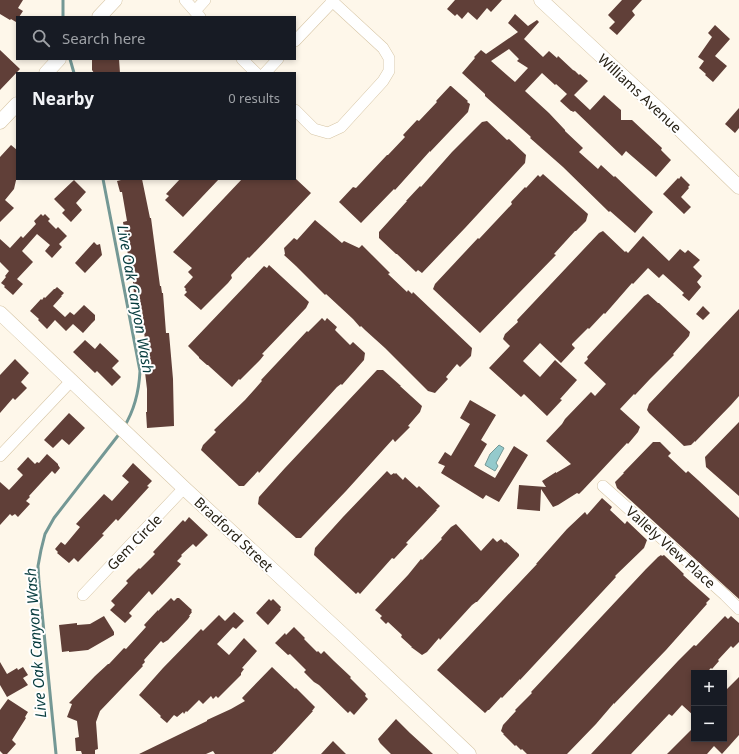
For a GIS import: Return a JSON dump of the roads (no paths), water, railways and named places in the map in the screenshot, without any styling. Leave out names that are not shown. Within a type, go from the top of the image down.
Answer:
[{"type":"street","points":[[100,16],[115,0]]},
{"type":"street","points":[[185,0],[198,14],[205,0]]},
{"type":"street","name":"Williams Avenue","points":[[541,0],[668,118],[739,187]]},
{"type":"street","points":[[296,40],[332,1],[383,48],[389,58],[389,71],[383,81],[341,127],[328,133],[314,129],[296,111]]},
{"type":"street","points":[[47,72],[58,60]]},
{"type":"street","points":[[243,60],[255,72]]},
{"type":"street","points":[[266,72],[277,60]]},
{"type":"street","points":[[1,119],[16,105]]},
{"type":"street","name":"Bradford Street","points":[[0,313],[468,754]]},
{"type":"street","points":[[0,456],[72,380]]},
{"type":"street","name":"Vallely View Place","points":[[603,486],[739,609]]},
{"type":"street","name":"Gem Circle","points":[[83,595],[184,488]]},
{"type":"water","points":[[499,445],[504,448],[496,463],[498,466],[495,471],[485,465],[490,454]]},
{"type":"waterway","name":"Live Oak Canyon Wash","points":[[63,0],[63,16]]},
{"type":"waterway","name":"Live Oak Canyon Wash","points":[[70,60],[74,72]]},
{"type":"waterway","name":"Live Oak Canyon Wash","points":[[103,180],[140,371],[136,400],[124,427]]},
{"type":"waterway","name":"Live Oak Canyon Wash","points":[[56,754],[39,582],[38,566],[41,550],[45,534],[54,518],[120,433]]}]
